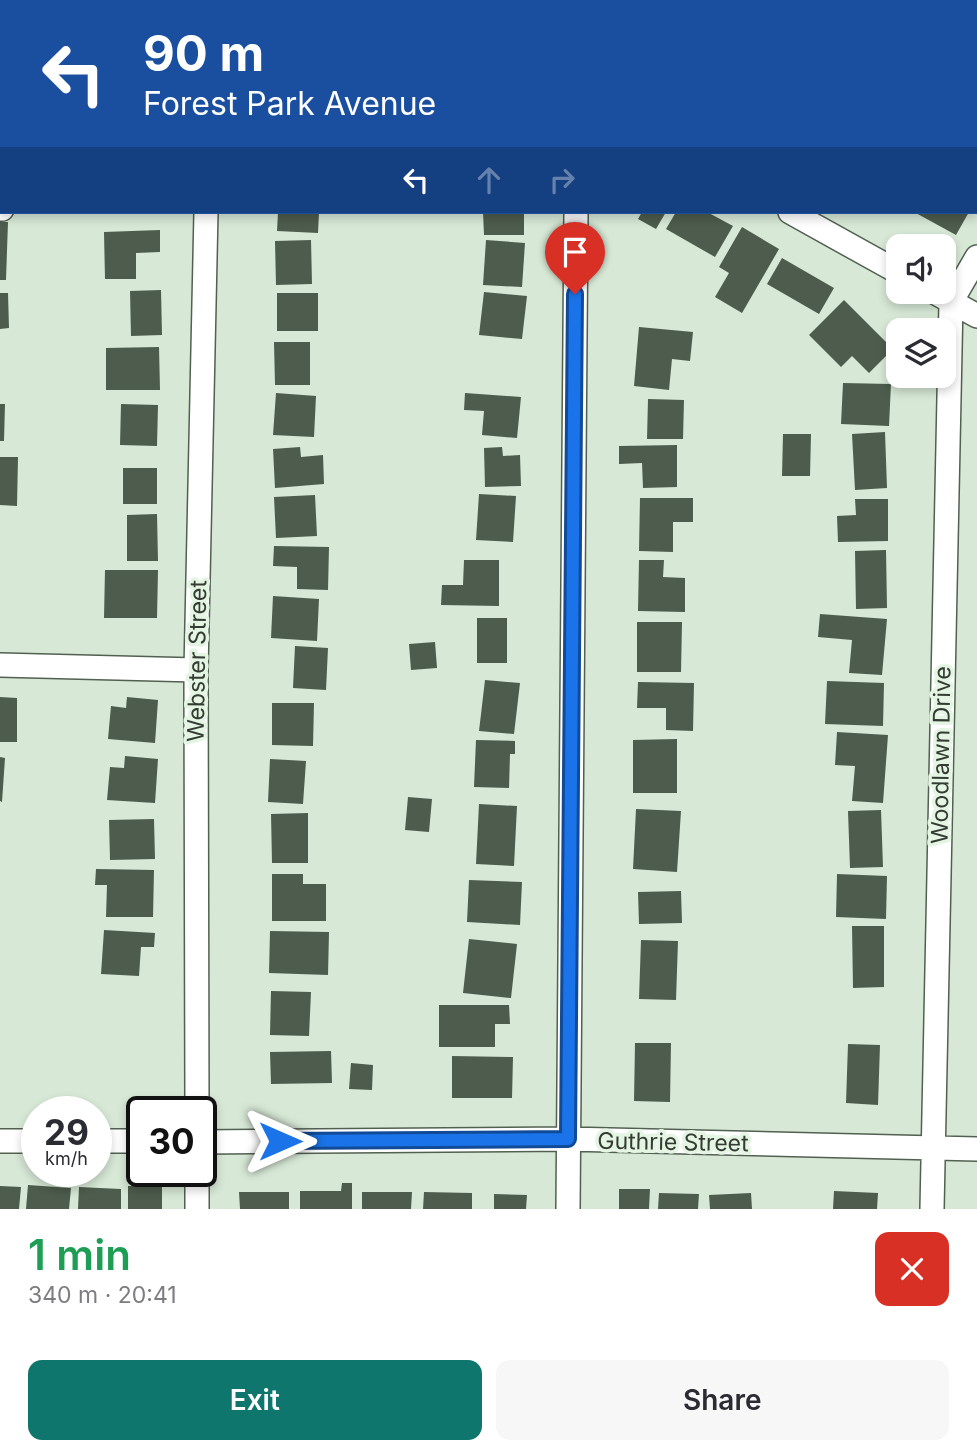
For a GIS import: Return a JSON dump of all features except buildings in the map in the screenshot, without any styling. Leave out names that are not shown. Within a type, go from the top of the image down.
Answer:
[{"type":"street","name":"Webster Street","points":[[197,1096],[196,670],[206,214]]},
{"type":"street","points":[[568,1209],[576,214]]},
{"type":"street","points":[[794,214],[886,265]]},
{"type":"street","points":[[956,282],[977,257]]},
{"type":"street","name":"Woodlawn Drive","points":[[932,1209],[943,304]]},
{"type":"street","points":[[956,304],[977,316]]},
{"type":"street","points":[[0,665],[196,670]]},
{"type":"street","name":"Guthrie Street","points":[[217,1142],[568,1139],[977,1149]]},
{"type":"street","points":[[0,1141],[21,1141]]},
{"type":"street","points":[[197,1187],[197,1209]]},
{"type":"route","points":[[280,1141],[568,1139],[575,294]]}]
